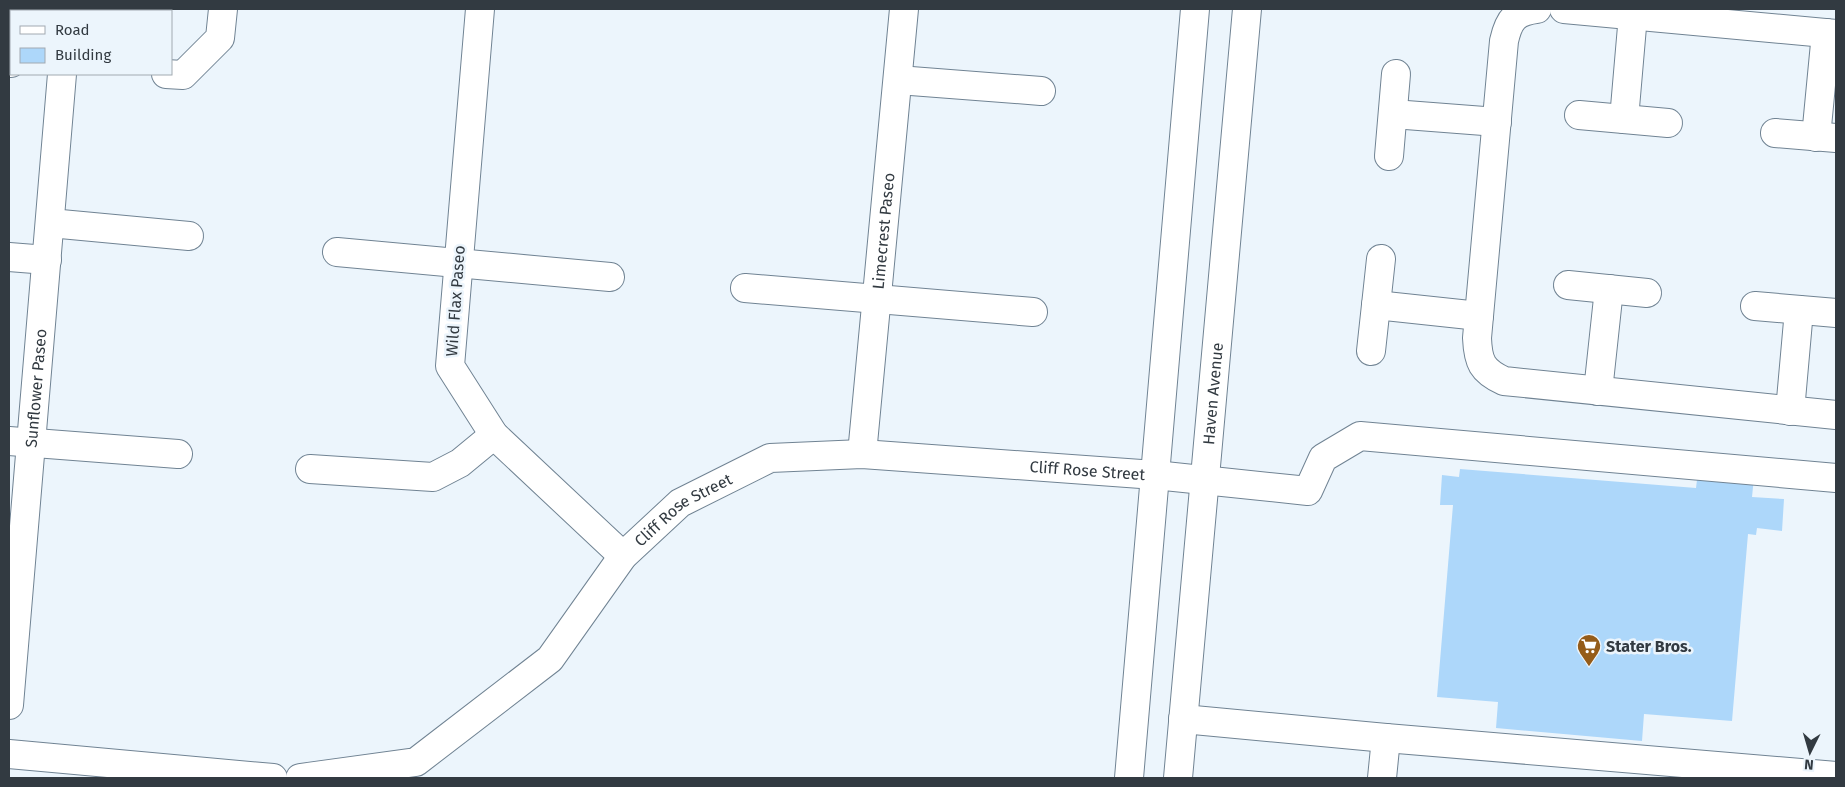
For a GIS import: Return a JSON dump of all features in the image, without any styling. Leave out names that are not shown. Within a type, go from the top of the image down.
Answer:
[{"type":"street","points":[[172,74],[183,75],[220,38],[223,9]]},
{"type":"street","name":"Wild Flax Paseo","points":[[480,9],[450,366],[494,435],[624,556]]},
{"type":"street","name":"Limecrest Paseo","points":[[862,454],[904,9]]},
{"type":"street","points":[[1129,778],[1195,9]]},
{"type":"street","name":"Haven Avenue","points":[[1178,778],[1247,9]]},
{"type":"street","points":[[1564,9],[1633,15],[1701,15],[1831,33],[1826,137],[1776,133]]},
{"type":"street","points":[[1519,11],[1507,28],[1504,41],[1479,316],[1478,350],[1486,372],[1504,381],[1836,415]]},
{"type":"street","points":[[1624,119],[1633,15]]},
{"type":"street","points":[[1389,156],[1396,74]]},
{"type":"street","name":"Sunflower Paseo","points":[[9,705],[20,442],[46,260],[62,75]]},
{"type":"street","points":[[898,80],[1041,91]]},
{"type":"street","points":[[1393,114],[1497,122]]},
{"type":"street","points":[[1579,115],[1668,123]]},
{"type":"street","points":[[50,223],[189,236]]},
{"type":"street","points":[[337,252],[610,277]]},
{"type":"street","points":[[9,257],[46,260]]},
{"type":"street","points":[[1371,351],[1381,259]]},
{"type":"street","points":[[1568,285],[1647,293]]},
{"type":"street","points":[[745,288],[1033,312]]},
{"type":"street","points":[[1598,391],[1609,289]]},
{"type":"street","points":[[1376,306],[1479,316]]},
{"type":"street","points":[[1755,306],[1836,313]]},
{"type":"street","points":[[1790,410],[1799,310]]},
{"type":"street","points":[[310,469],[433,477],[460,463],[494,435]]},
{"type":"street","name":"Cliff Rose Street","points":[[300,778],[416,762],[550,659],[624,556],[680,503],[770,458],[862,454],[1155,475],[1308,491],[1323,458],[1360,436],[1836,478]]},
{"type":"street","points":[[20,442],[178,454]]},
{"type":"street","points":[[1183,719],[1836,776]]},
{"type":"street","points":[[1382,778],[1386,738]]},
{"type":"street","points":[[9,754],[273,778]]},
{"type":"building","points":[[1460,469],[1696,488],[1698,472],[1754,477],[1752,497],[1784,499],[1782,531],[1757,528],[1756,535],[1748,534],[1732,721],[1644,714],[1642,741],[1496,728],[1498,702],[1437,697],[1453,505],[1440,505],[1442,475],[1459,477]]},
{"type":"place","name":"Stater Bros.","points":[[1589,667]]}]
